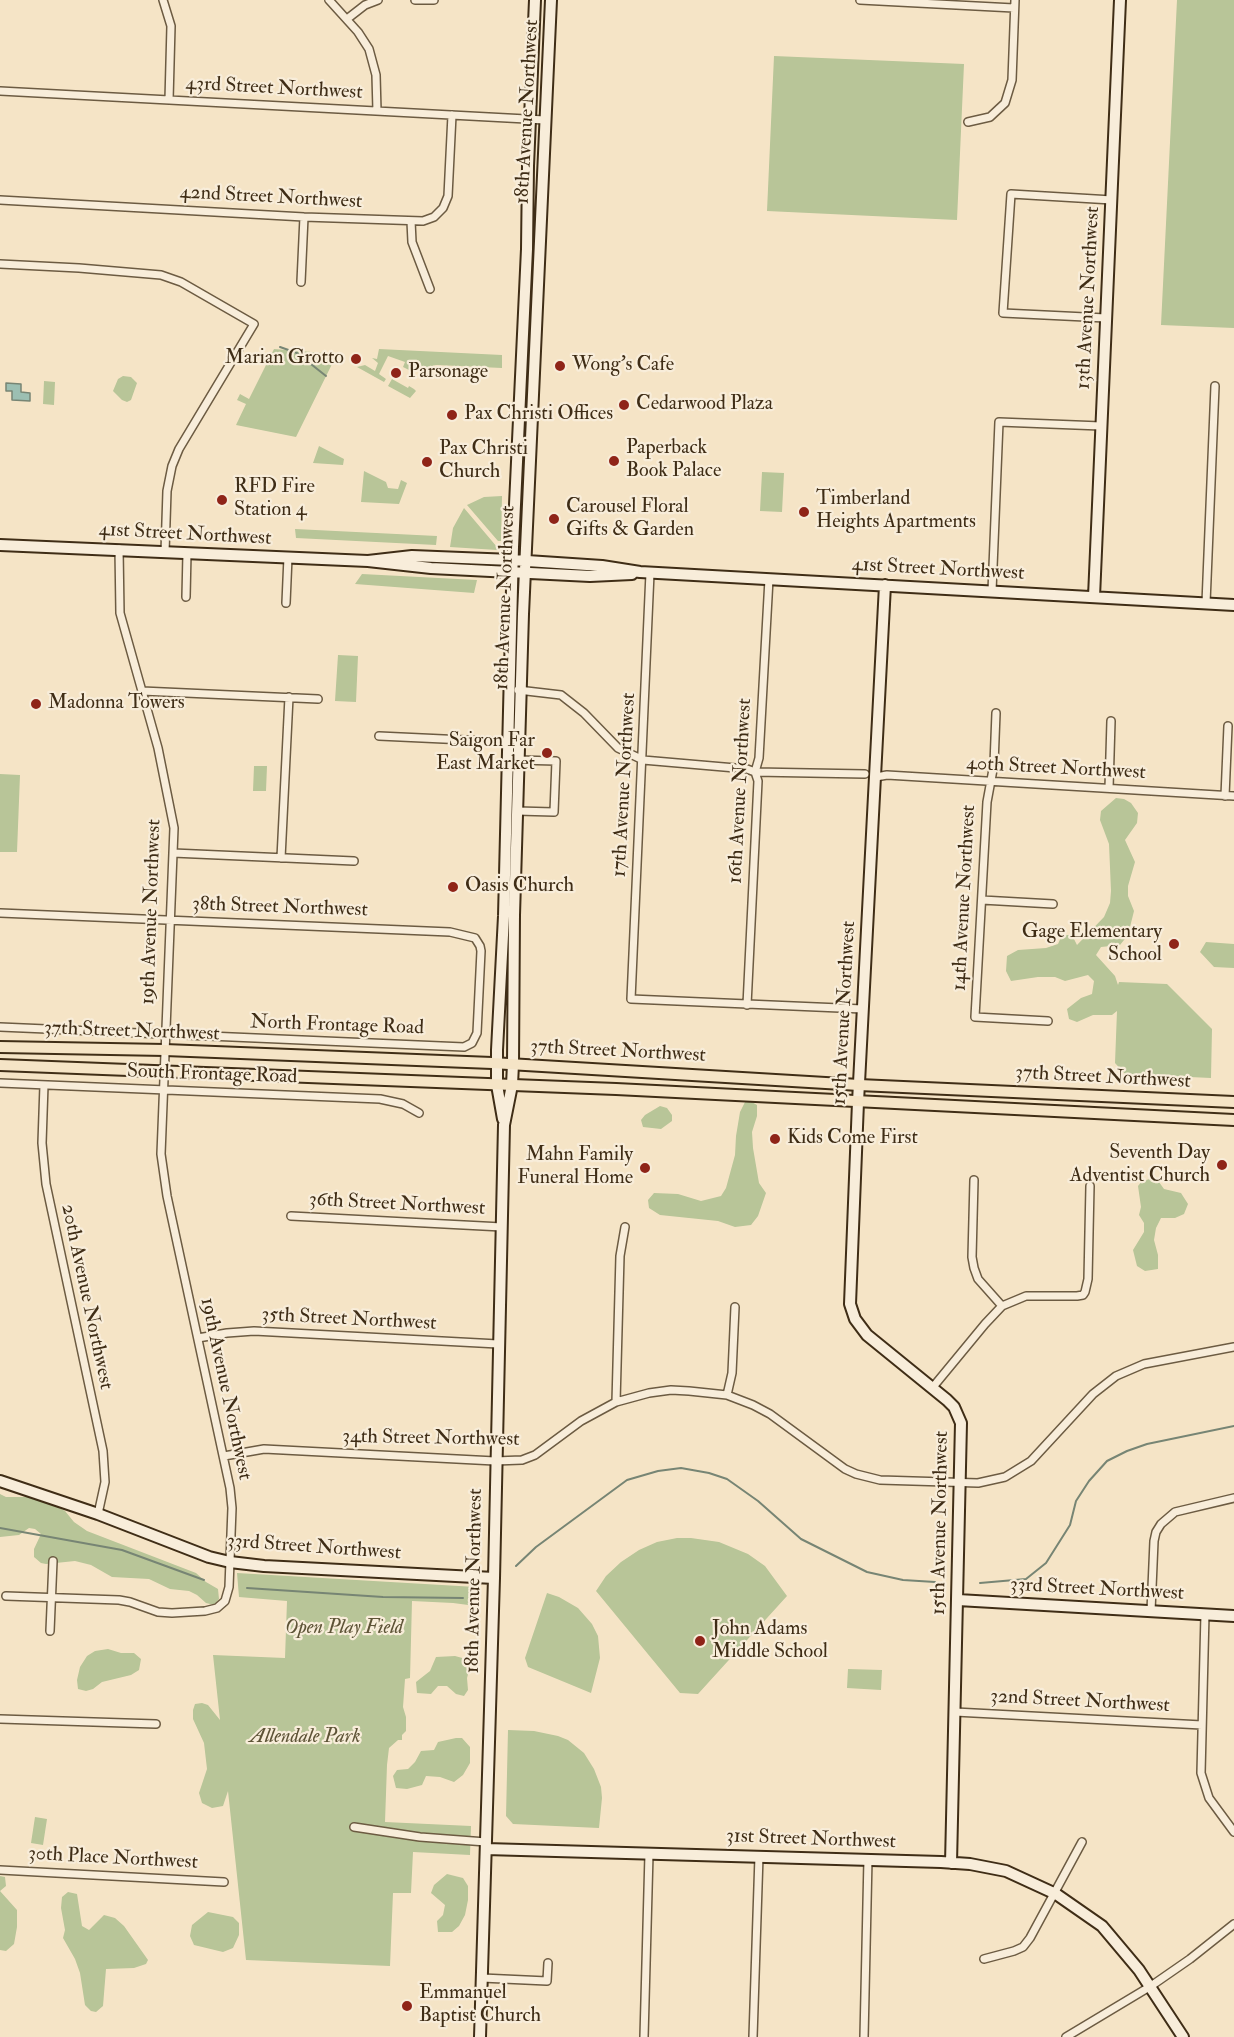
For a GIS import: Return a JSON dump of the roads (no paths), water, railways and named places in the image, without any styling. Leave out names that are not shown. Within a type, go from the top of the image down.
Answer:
[{"type":"main road","name":"18th Avenue Northwest","points":[[480,2037],[494,1578],[504,1125],[512,1086],[513,1064],[518,760],[512,560],[527,249],[535,0]]},
{"type":"main road","name":"18th Avenue Northwest","points":[[504,1125],[497,1085],[497,1063],[504,916],[508,742],[515,690],[526,561],[551,0]]},
{"type":"main road","name":"13th Avenue Northwest","points":[[1094,597],[1120,0]]},
{"type":"main road","name":"41st Street Northwest","points":[[0,544],[368,561],[430,568],[600,577],[645,573]]},
{"type":"main road","name":"41st Street Northwest","points":[[368,561],[412,556],[512,560],[602,566],[645,573],[1234,605]]},
{"type":"main road","name":"15th Avenue Northwest","points":[[885,585],[871,776],[863,1009],[849,1295],[855,1318],[867,1335],[933,1387],[954,1407],[961,1423],[951,1863]]},
{"type":"main road","name":"37th Street Northwest","points":[[0,1047],[165,1050],[497,1063],[859,1085],[1234,1102]]},
{"type":"main road","name":"37th Street Northwest","points":[[0,1065],[164,1070],[1234,1120]]},
{"type":"main road","name":"33rd Street Northwest","points":[[0,1481],[98,1514],[209,1557],[230,1562],[264,1566],[494,1578]]},
{"type":"main road","name":"33rd Street Northwest","points":[[958,1600],[1234,1616]]},
{"type":"main road","name":"31st Street Northwest","points":[[486,1845],[649,1854],[951,1863],[1006,1871],[1056,1894],[1095,1921],[1113,1939],[1151,1986],[1183,2037]]},
{"type":"street","points":[[163,0],[171,26],[169,100]]},
{"type":"street","points":[[329,0],[366,43],[373,60],[377,111]]},
{"type":"street","points":[[347,19],[365,5],[378,0]]},
{"type":"street","points":[[415,0],[434,0]]},
{"type":"street","points":[[860,0],[1015,4],[1012,80],[1005,103],[990,117],[968,122]]},
{"type":"street","name":"43rd Street Northwest","points":[[0,91],[545,120]]},
{"type":"street","name":"42nd Street Northwest","points":[[0,200],[304,217],[423,221],[434,217],[443,208],[448,196],[452,116]]},
{"type":"street","points":[[1106,318],[1003,313],[1011,194],[1112,200]]},
{"type":"street","points":[[301,282],[304,217]]},
{"type":"street","points":[[411,221],[412,242],[430,289]]},
{"type":"street","points":[[0,264],[132,272],[172,278],[254,324],[189,431],[172,466],[167,491],[165,552]]},
{"type":"street","points":[[1206,603],[1215,386]]},
{"type":"street","points":[[992,591],[999,422],[1101,426]]},
{"type":"street","name":"19th Avenue Northwest","points":[[6,1596],[119,1600],[158,1612],[211,1610],[222,1605],[227,1597],[231,1498],[163,1173],[161,1154],[174,828],[158,748],[120,613],[119,549]]},
{"type":"street","points":[[186,597],[187,553]]},
{"type":"street","points":[[286,603],[288,557]]},
{"type":"street","name":"17th Avenue Northwest","points":[[645,573],[643,760],[631,999],[747,1005]]},
{"type":"street","name":"16th Avenue Northwest","points":[[747,1005],[758,781],[755,772],[759,758],[769,579]]},
{"type":"street","name":"40th Street Northwest","points":[[515,690],[552,693],[568,699],[618,748],[643,760],[747,769],[755,772],[990,781],[1234,796]]},
{"type":"street","points":[[142,691],[318,699]]},
{"type":"street","points":[[281,858],[289,697]]},
{"type":"street","name":"14th Avenue Northwest","points":[[996,713],[975,1017],[1048,1021]]},
{"type":"street","points":[[1109,788],[1112,721]]},
{"type":"street","points":[[1225,796],[1228,726]]},
{"type":"street","points":[[379,736],[508,742]]},
{"type":"street","points":[[517,811],[554,812],[556,761],[518,760]]},
{"type":"street","points":[[173,853],[354,861]]},
{"type":"street","points":[[982,900],[1053,904]]},
{"type":"street","name":"38th Street Northwest","points":[[0,913],[450,932],[475,938],[481,951],[477,1033],[468,1046],[458,1048]]},
{"type":"street","points":[[747,1005],[863,1009]]},
{"type":"street","name":"North Frontage Road","points":[[0,1027],[458,1048]]},
{"type":"street","name":"South Frontage Road","points":[[0,1083],[380,1099],[403,1104],[419,1113]]},
{"type":"street","name":"20th Avenue Northwest","points":[[44,1085],[42,1143],[46,1184],[103,1451],[105,1482],[98,1514]]},
{"type":"street","points":[[974,1180],[972,1257],[974,1268],[978,1279],[1002,1306]]},
{"type":"street","points":[[933,1387],[1002,1306],[1026,1296],[1077,1296],[1086,1292],[1090,1186]]},
{"type":"street","name":"36th Street Northwest","points":[[291,1216],[502,1227]]},
{"type":"street","points":[[616,1402],[620,1256],[625,1227]]},
{"type":"street","points":[[727,1395],[732,1373],[735,1307]]},
{"type":"street","name":"35th Street Northwest","points":[[198,1338],[254,1331],[498,1344]]},
{"type":"street","name":"34th Street Northwest","points":[[224,1456],[264,1449],[495,1461],[529,1458],[581,1421],[616,1402],[671,1390],[704,1391],[727,1395],[770,1414],[856,1474],[880,1480],[960,1484],[998,1480],[1031,1461],[1093,1394],[1122,1373],[1151,1363],[1234,1347]]},
{"type":"street","points":[[1150,1611],[1153,1548],[1156,1532],[1161,1524],[1175,1512],[1234,1498]]},
{"type":"street","points":[[50,1631],[53,1561]]},
{"type":"street","points":[[1205,1614],[1201,1759],[1203,1785],[1213,1805],[1234,1832]]},
{"type":"street","name":"32nd Street Northwest","points":[[955,1712],[1202,1725]]},
{"type":"street","points":[[0,1719],[156,1724]]},
{"type":"street","points":[[354,1827],[486,1845]]},
{"type":"street","points":[[984,1959],[1023,1947],[1056,1894],[1082,1842]]},
{"type":"street","points":[[644,2037],[649,1854]]},
{"type":"street","points":[[753,2037],[759,1856]]},
{"type":"street","points":[[864,2037],[868,1859]]},
{"type":"street","name":"30th Place Northwest","points":[[0,1870],[224,1882]]},
{"type":"street","points":[[1066,2037],[1151,1986],[1234,1924]]},
{"type":"street","points":[[482,1978],[548,1981],[548,1963]]},
{"type":"waterway","points":[[280,347],[297,353],[326,376]]},
{"type":"waterway","points":[[980,1583],[1026,1579],[1046,1563],[1070,1525],[1076,1501],[1089,1481],[1107,1461],[1147,1444],[1234,1426]]},
{"type":"waterway","points":[[516,1566],[536,1547],[627,1480],[658,1471],[681,1468],[727,1479],[758,1501],[801,1539],[867,1572],[903,1580],[935,1582]]},
{"type":"waterway","points":[[0,1528],[122,1550],[204,1580]]},
{"type":"waterway","points":[[247,1588],[383,1597],[463,1598]]},
{"type":"place","name":"Marian Grotto","points":[[356,359]]},
{"type":"place","name":"Wong's Cafe","points":[[560,366]]},
{"type":"place","name":"Parsonage","points":[[396,373]]},
{"type":"place","name":"Cedarwood Plaza","points":[[624,405]]},
{"type":"place","name":"Pax Christi Offices","points":[[452,415]]},
{"type":"place","name":"Paperback Book Palace","points":[[614,461]]},
{"type":"place","name":"Pax Christi Church","points":[[427,462]]},
{"type":"place","name":"RFD Fire Station 4","points":[[222,500]]},
{"type":"place","name":"Timberland Heights Apartments","points":[[804,512]]},
{"type":"place","name":"Carousel Floral Gifts & Garden","points":[[554,519]]},
{"type":"place","name":"Madonna Towers","points":[[36,704]]},
{"type":"place","name":"Saigon Far East Market","points":[[547,753]]},
{"type":"place","name":"Oasis Church","points":[[453,887]]},
{"type":"place","name":"Gage Elementary School","points":[[1174,944]]},
{"type":"place","name":"Kids Come First","points":[[775,1139]]},
{"type":"place","name":"Seventh Day Adventist Church","points":[[1222,1165]]},
{"type":"place","name":"Mahn Family Funeral Home","points":[[645,1168]]},
{"type":"place","name":"John Adams Middle School","points":[[700,1641]]},
{"type":"place","name":"Emmanuel Baptist Church","points":[[407,2006]]},
{"type":"park label","name":"Open Play Field","points":[[344,1629]]},
{"type":"park label","name":"Allendale Park","points":[[305,1738]]}]
